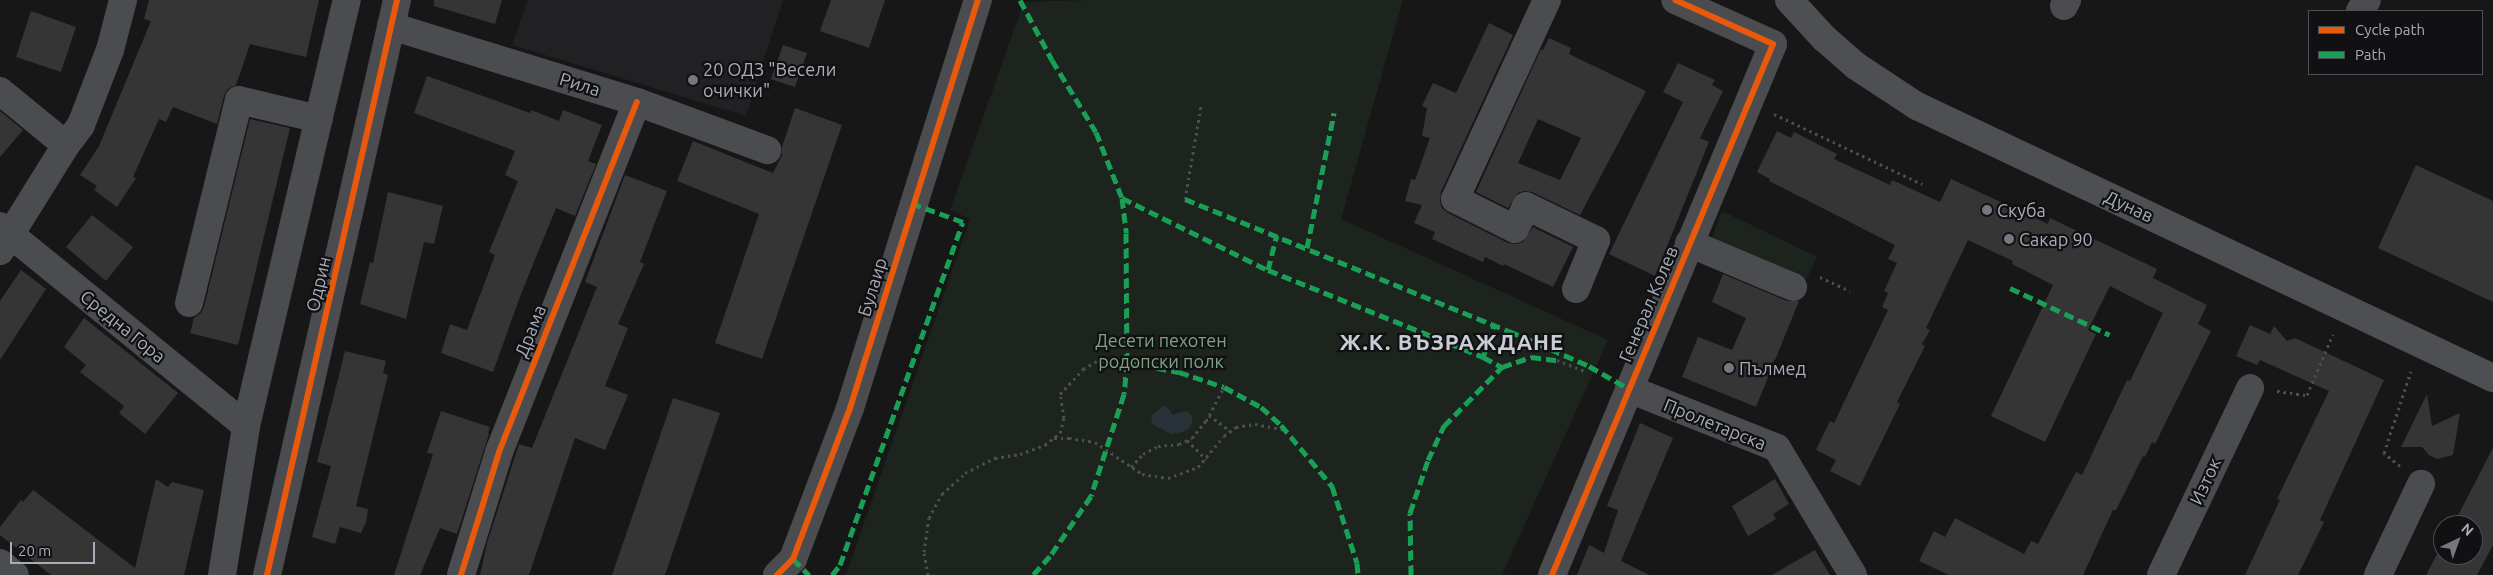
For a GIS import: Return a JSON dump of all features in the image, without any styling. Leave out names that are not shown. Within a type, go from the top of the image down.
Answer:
[{"type":"main road","name":"Дунав","points":[[1789,0],[1824,38],[1856,66],[1916,106],[2493,378]]},
{"type":"street","points":[[3,237],[81,125],[110,50],[123,0]]},
{"type":"street","name":"Одрин","points":[[222,575],[246,426],[347,0]]},
{"type":"street","name":"Булаир","points":[[777,575],[793,559],[850,408],[978,0]]},
{"type":"street","points":[[1547,0],[1455,199],[1515,229],[1526,206],[1596,240],[1576,289]]},
{"type":"street","name":"Генерал Колев","points":[[1552,575],[1772,44],[1675,0]]},
{"type":"street","name":"Одрин","points":[[267,575],[394,13]]},
{"type":"street","name":"Рила","points":[[394,13],[767,150]]},
{"type":"street","points":[[0,91],[66,145]]},
{"type":"street","points":[[189,302],[239,100],[319,119]]},
{"type":"street","name":"Драма","points":[[461,575],[498,452],[637,102]]},
{"type":"street","name":"Средна Гора","points":[[3,237],[246,426]]},
{"type":"street","points":[[1689,243],[1803,281]]},
{"type":"street","name":"Пролетарска","points":[[1629,388],[1777,448],[1853,575]]},
{"type":"street","name":"Изток","points":[[2161,575],[2250,388]]},
{"type":"street","points":[[2378,575],[2421,484]]},
{"type":"street","points":[[0,564],[15,575]]},
{"type":"path","points":[[1748,102],[1922,184]]},
{"type":"path","points":[[1185,199],[1201,106]]},
{"type":"path","points":[[1770,123],[1773,114]]},
{"type":"path","points":[[1803,281],[1850,291]]},
{"type":"path","points":[[2250,388],[2307,395],[2344,308]]},
{"type":"path","points":[[2420,344],[2384,453],[2421,484]]},
{"type":"path","points":[[1557,360],[1586,372]]},
{"type":"path","points":[[928,575],[924,552],[929,518],[942,494],[965,473],[995,458],[1020,454],[1045,445],[1060,433],[1064,418],[1060,394],[1083,369],[1096,361],[1127,362]]},
{"type":"path","points":[[1131,467],[1143,454],[1158,446],[1179,444],[1192,438],[1209,415],[1224,387]]},
{"type":"path","points":[[1209,415],[1230,431]]},
{"type":"path","points":[[1053,438],[1069,438],[1094,442],[1142,474],[1168,478],[1198,467],[1230,431],[1236,427],[1255,424],[1286,430]]},
{"type":"path","points":[[1187,440],[1206,459]]},
{"type":"shaded area","name":"20 ОДЗ \"Весели очички\"","points":[[528,0],[783,0],[746,116],[512,45]]},
{"type":"shaded area","points":[[1165,405],[1173,415],[1184,411],[1192,416],[1192,423],[1188,429],[1171,434],[1151,422],[1153,414]]},
{"type":"green space","name":"Десети пехотен родопски полк","points":[[1089,0],[1403,0],[1341,219],[1608,340],[1502,575],[844,575],[847,572],[970,219],[950,210],[1024,2]]},
{"type":"green space","points":[[1722,211],[1817,257],[1806,280],[1712,238]]},
{"type":"building","points":[[149,0],[319,0],[306,57],[250,44],[236,85],[228,89],[224,96],[217,124],[173,107],[166,122],[159,119],[133,177],[136,178],[117,207],[94,190],[97,186],[80,175],[99,146],[151,21],[144,19]]},
{"type":"building","points":[[434,0],[502,0],[495,24],[434,6]]},
{"type":"building","points":[[831,0],[885,0],[869,48],[820,31]]},
{"type":"building","points":[[31,11],[76,27],[61,72],[16,57]]},
{"type":"building","points":[[1489,23],[1513,35],[1441,192],[1440,201],[1442,208],[1448,213],[1508,243],[1517,244],[1523,242],[1533,227],[1573,247],[1553,287],[1504,264],[1503,266],[1485,257],[1483,262],[1432,239],[1435,232],[1414,223],[1422,205],[1405,201],[1411,179],[1415,180],[1430,138],[1422,136],[1427,108],[1422,106],[1433,83],[1456,93]]},
{"type":"building","points":[[1549,38],[1571,48],[1569,54],[1646,91],[1580,215],[1532,192],[1524,191],[1518,193],[1508,208],[1476,192],[1541,49],[1543,50]],"holes":[[[1538,119],[1581,138],[1560,180],[1518,163]]]},
{"type":"building","points":[[783,45],[807,53],[795,87],[771,79]]},
{"type":"building","points":[[1678,63],[1715,80],[1712,85],[1723,91],[1700,138],[1709,142],[1655,276],[1609,254],[1683,102],[1663,92]]},
{"type":"building","points":[[427,76],[530,113],[531,110],[559,121],[563,110],[602,125],[588,161],[596,164],[575,216],[556,208],[521,294],[493,372],[441,353],[450,324],[467,330],[495,255],[489,252],[518,181],[505,175],[515,151],[414,113]]},
{"type":"building","points":[[795,108],[842,125],[762,359],[715,343],[759,214],[677,181],[693,141],[773,173],[782,155],[782,147]]},
{"type":"building","points":[[0,111],[23,130],[0,157]]},
{"type":"building","points":[[250,119],[290,128],[238,345],[190,333],[194,318],[201,313],[204,307]]},
{"type":"building","points":[[1777,131],[1791,138],[1794,132],[1837,154],[1834,159],[1890,185],[1892,180],[1940,202],[1951,179],[2048,224],[2050,218],[2157,269],[2153,278],[2207,305],[2198,324],[2211,331],[2155,444],[2152,442],[2145,457],[2143,456],[2116,510],[2113,510],[2083,575],[1949,575],[1919,561],[1934,531],[1945,537],[1955,518],[2024,554],[2031,541],[2038,544],[2076,472],[2082,475],[2127,380],[2130,381],[2163,313],[2110,286],[2088,330],[2096,334],[2045,442],[1991,416],[2053,285],[2012,264],[2013,261],[1968,240],[1926,328],[1930,330],[1922,344],[1925,346],[1897,402],[1900,404],[1860,486],[1830,471],[1836,460],[1816,450],[1830,421],[1834,423],[1888,310],[1882,307],[1888,293],[1884,291],[1897,263],[1888,259],[1895,245],[1769,181],[1770,179],[1757,172]]},
{"type":"building","points":[[2416,165],[2493,201],[2493,302],[2378,248]]},
{"type":"building","points":[[625,175],[667,191],[640,262],[644,264],[618,324],[628,328],[605,386],[628,395],[605,450],[575,438],[529,575],[480,575],[487,543],[519,444],[532,448],[597,287],[585,282]]},
{"type":"building","points":[[388,192],[443,206],[434,244],[424,242],[406,319],[360,304],[370,262],[373,263]]},
{"type":"building","points":[[92,215],[133,247],[106,281],[66,247]]},
{"type":"building","points":[[21,270],[46,289],[0,360],[0,301]]},
{"type":"building","points":[[1723,274],[1787,301],[1799,301],[1756,407],[1682,377],[1698,337],[1732,350],[1746,318],[1712,302]]},
{"type":"building","points":[[84,318],[178,393],[145,434],[119,413],[124,406],[80,372],[86,365],[64,347]]},
{"type":"building","points":[[2250,325],[2270,334],[2274,326],[2287,341],[2295,338],[2384,380],[2320,520],[2324,522],[2298,575],[2245,575],[2280,500],[2277,499],[2329,391],[2260,360],[2257,365],[2236,356]]},
{"type":"building","points":[[345,351],[386,361],[383,373],[388,375],[356,506],[368,509],[366,522],[361,533],[340,527],[335,544],[312,537],[331,466],[317,462]]},
{"type":"building","points":[[2427,394],[2432,426],[2460,413],[2453,455],[2437,459],[2429,455],[2422,447],[2401,447]]},
{"type":"building","points":[[673,398],[720,413],[665,575],[612,575]]},
{"type":"building","points":[[441,411],[490,427],[489,434],[457,534],[440,528],[420,575],[394,575],[433,454],[427,453]]},
{"type":"building","points":[[1640,423],[1673,438],[1621,561],[1649,575],[1577,575],[1589,545],[1604,553],[1618,510],[1607,506]]},
{"type":"building","points":[[2493,448],[2493,545],[2483,564],[2483,515],[2458,515]]},
{"type":"building","points":[[156,479],[168,487],[172,482],[204,490],[184,575],[51,575],[0,535],[0,527],[21,500],[23,502],[33,490],[135,568]]},
{"type":"building","points":[[1775,479],[1789,504],[1773,514],[1776,519],[1748,536],[1732,506]]},
{"type":"building","points":[[1815,550],[1830,575],[1772,575]]},
{"type":"building","points":[[2433,562],[2433,565],[2482,565],[2477,575],[2426,575]]},
{"type":"marked path","points":[[1020,0],[1052,60],[1096,132],[1122,198],[1126,233],[1127,362],[1124,394],[1091,496],[1050,556],[1033,575]]},
{"type":"marked path","points":[[1307,248],[1334,113]]},
{"type":"marked path","points":[[1122,198],[1268,270],[1483,357],[1502,367]]},
{"type":"marked path","points":[[1185,199],[1509,331],[1589,366],[1629,389]]},
{"type":"marked path","points":[[832,575],[840,565],[963,222],[914,204]]},
{"type":"marked path","points":[[1268,270],[1277,235]]},
{"type":"marked path","points":[[2010,288],[2110,335]]},
{"type":"marked path","points":[[1483,357],[1494,325]]},
{"type":"marked path","points":[[1411,575],[1410,513],[1428,460],[1444,426],[1502,367],[1531,357],[1557,360]]},
{"type":"marked path","points":[[1127,362],[1179,372],[1224,387],[1261,407],[1281,425],[1332,486],[1357,563],[1358,575]]},
{"type":"marked path","points":[[793,559],[809,575]]},
{"type":"cycle path","points":[[267,575],[397,0]]},
{"type":"cycle path","points":[[777,575],[793,559],[850,408],[978,0]]},
{"type":"cycle path","points":[[1552,575],[1773,44],[1675,0]]},
{"type":"cycle path","points":[[461,575],[499,452],[637,102]]},
{"type":"place","name":"20 ОДЗ \"Весели очички\"","points":[[693,80]]},
{"type":"place","name":"Скуба","points":[[1987,210]]},
{"type":"place","name":"Сакар 90","points":[[2009,239]]},
{"type":"place","name":"Пълмед","points":[[1729,368]]},
{"type":"district","name":"Ж.К. ВЪЗРАЖДАНЕ","points":[[1452,342]]}]
